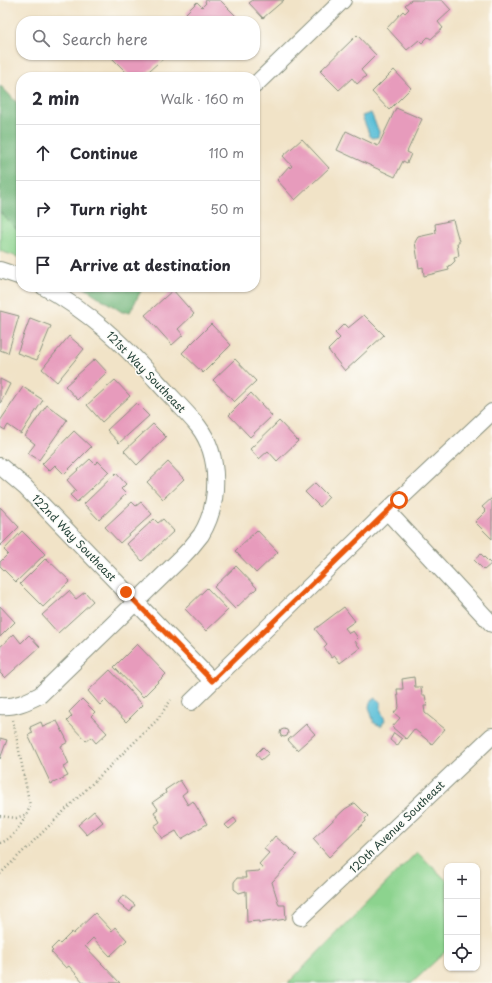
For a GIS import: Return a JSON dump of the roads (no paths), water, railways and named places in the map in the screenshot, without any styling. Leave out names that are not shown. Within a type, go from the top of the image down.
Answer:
[{"type":"street","points":[[260,80],[343,0]]},
{"type":"street","points":[[0,270],[16,275]]},
{"type":"street","name":"121st Way Southeast","points":[[52,292],[94,318],[126,348],[199,427],[211,452],[216,481],[208,520],[200,536],[181,558],[136,602]]},
{"type":"street","points":[[191,702],[387,511],[492,412]]},
{"type":"street","name":"122nd Way Southeast","points":[[0,466],[25,487],[212,681]]},
{"type":"street","points":[[387,511],[492,624]]},
{"type":"street","points":[[6,710],[40,694],[136,602]]},
{"type":"street","name":"120th Avenue Southeast","points":[[301,918],[492,736]]},
{"type":"water","points":[[371,113],[379,132],[378,137],[373,138],[370,136],[362,116]]},
{"type":"water","points":[[376,698],[381,703],[381,711],[385,720],[381,726],[374,723],[369,707],[370,702]]}]
